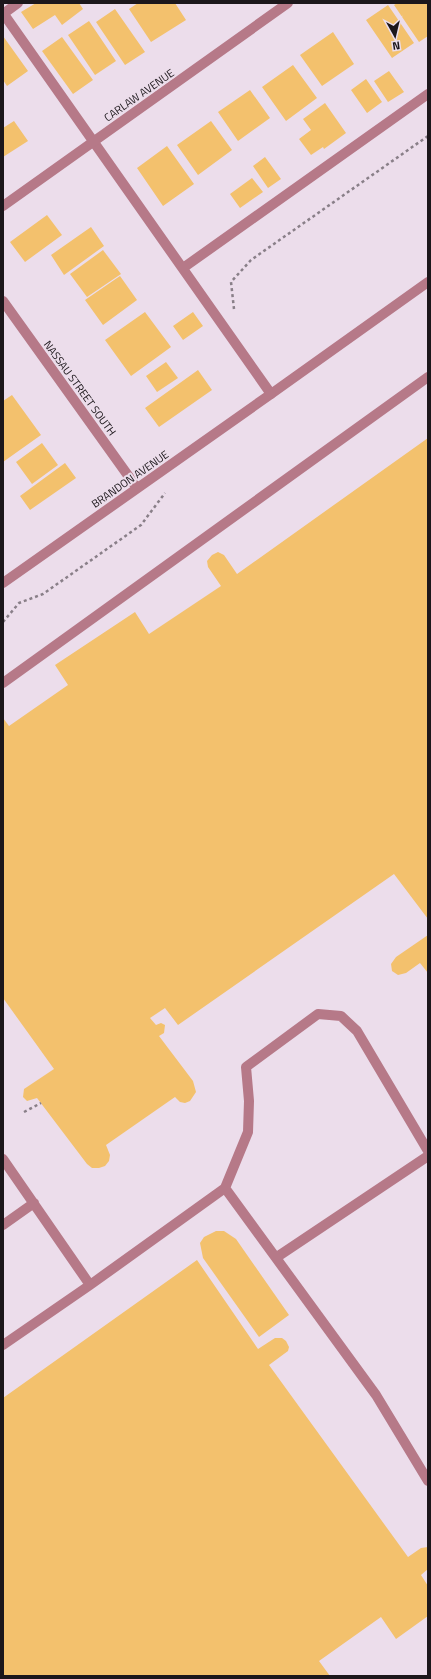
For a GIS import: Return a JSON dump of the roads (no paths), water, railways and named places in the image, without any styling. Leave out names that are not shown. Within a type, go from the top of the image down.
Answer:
[{"type":"street","points":[[18,3],[3,14],[271,394]]},
{"type":"street","name":"CARLAW AVENUE","points":[[3,206],[288,3]]},
{"type":"street","points":[[183,268],[428,94]]},
{"type":"street","name":"BRANDON AVENUE","points":[[3,583],[428,282]]},
{"type":"street","name":"NASSAU STREET SOUTH","points":[[3,301],[137,488]]},
{"type":"street","points":[[3,682],[428,377]]},
{"type":"street","points":[[3,1344],[90,1285],[225,1188],[248,1132],[249,1101],[246,1067],[318,1014],[341,1016],[357,1031],[428,1151]]},
{"type":"street","points":[[277,1257],[428,1156]]},
{"type":"street","points":[[3,1159],[90,1285]]},
{"type":"street","points":[[225,1188],[376,1394],[428,1481]]},
{"type":"street","points":[[3,1225],[34,1203]]}]
